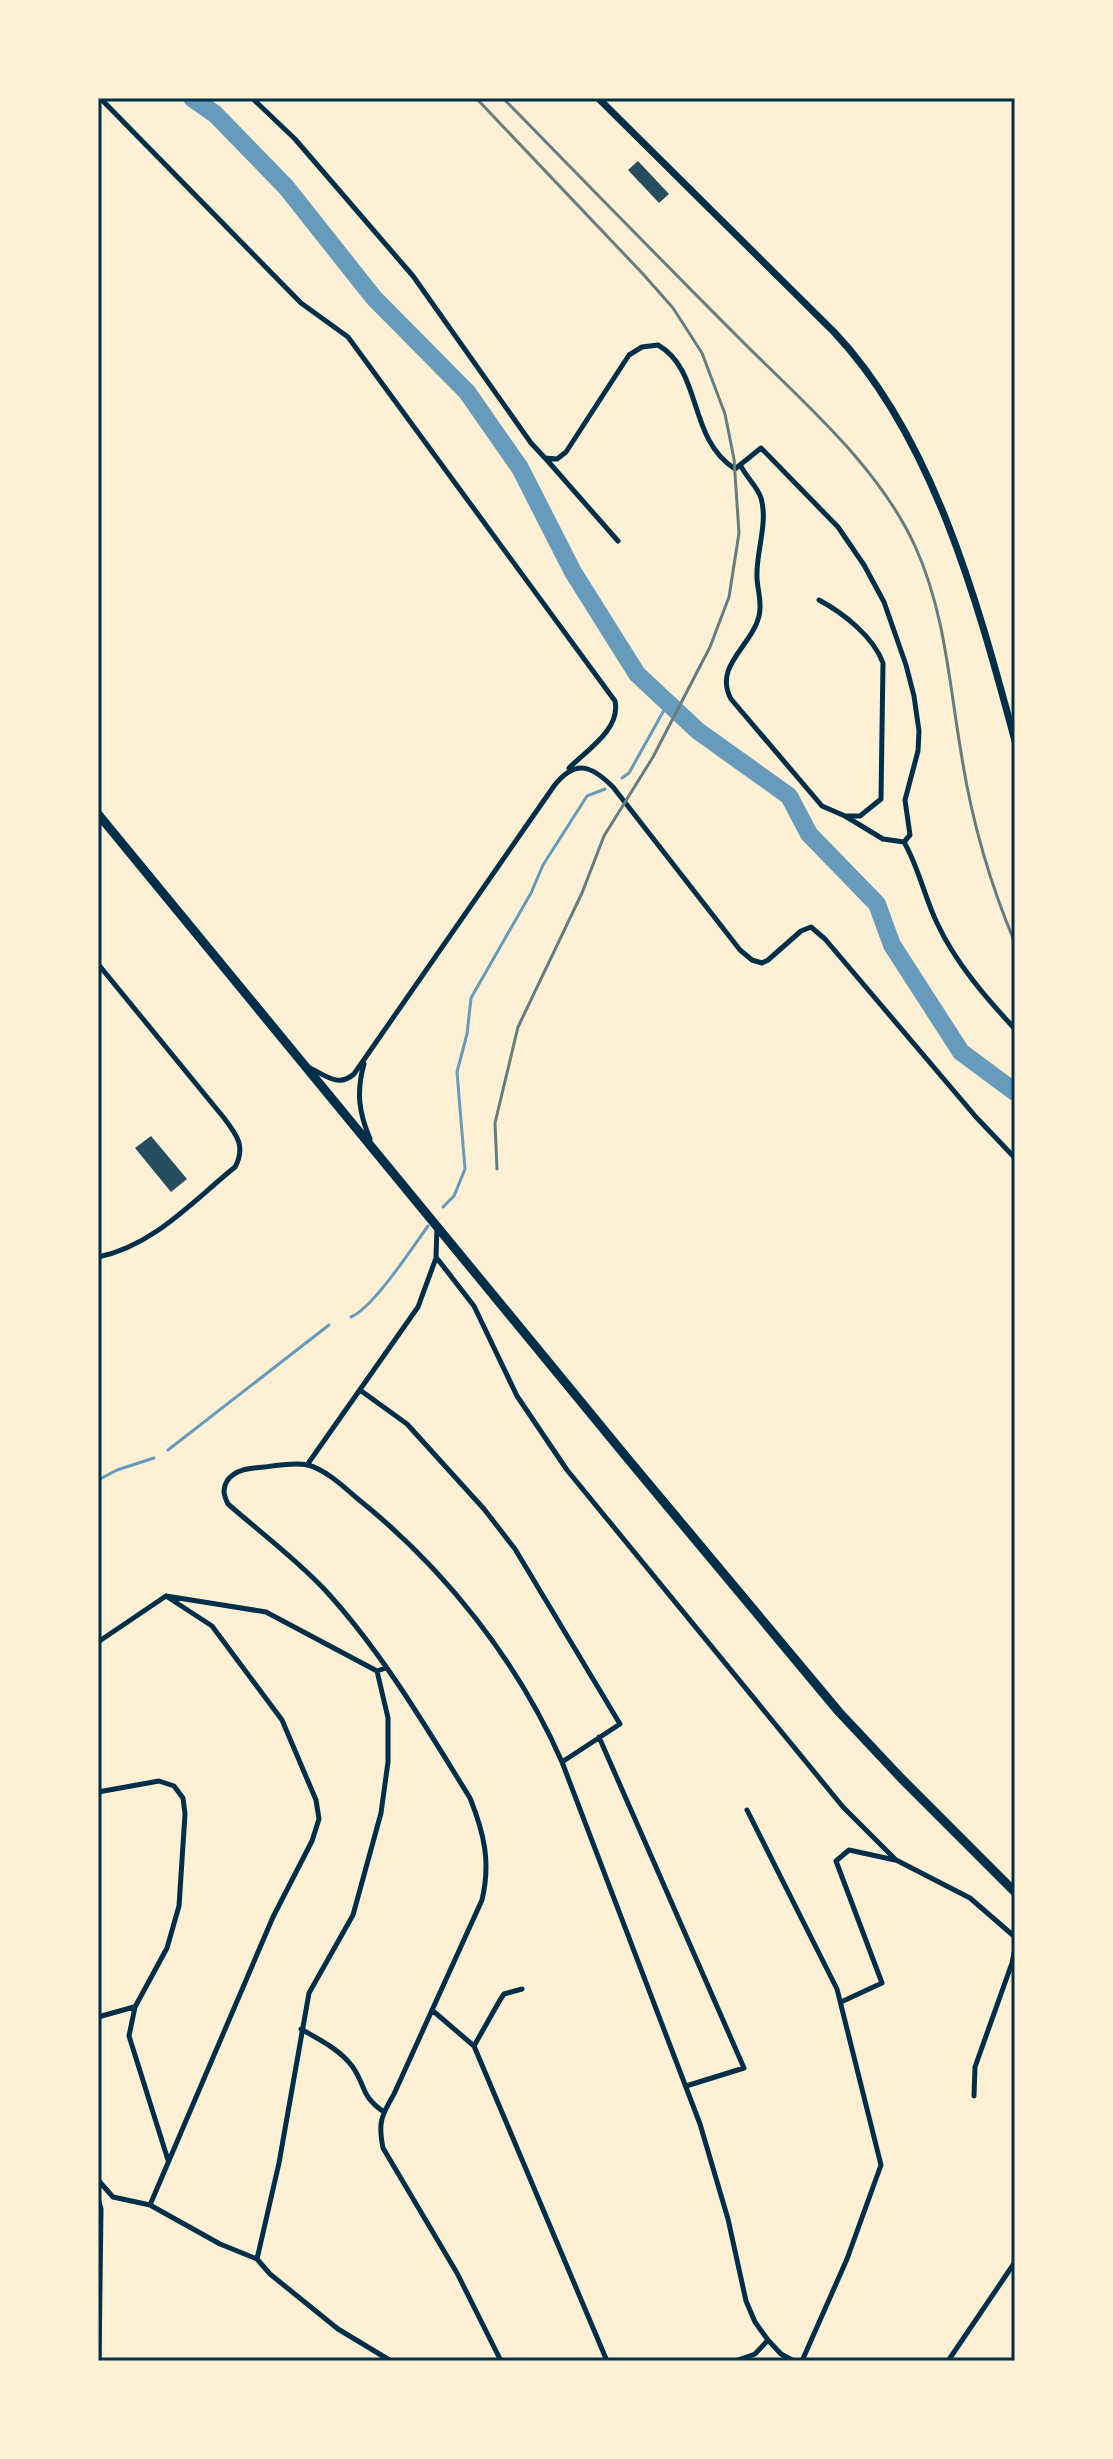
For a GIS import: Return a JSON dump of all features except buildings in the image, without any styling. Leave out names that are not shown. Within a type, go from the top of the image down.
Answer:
[{"type":"highway","points":[[98,814],[839,1712],[1015,1892]]},
{"type":"main road","points":[[598,98],[795,291],[844,342],[877,385],[914,449],[969,580],[1015,741]]},
{"type":"street","points":[[100,98],[301,303],[348,337],[615,701],[617,711],[609,730],[566,772],[354,1074],[341,1082],[304,1065]]},
{"type":"street","points":[[252,98],[295,139],[413,276],[531,443],[618,541]]},
{"type":"street","points":[[545,458],[557,459],[566,452],[629,355],[651,344],[666,350],[678,362],[714,451],[735,469],[755,451],[761,448],[768,452],[786,476],[838,527],[864,565],[884,602],[906,665],[919,731],[918,751],[905,800],[910,835],[904,842]]},
{"type":"street","points":[[741,466],[761,499],[762,534],[756,575],[762,599],[756,625],[728,670],[726,689],[731,699],[822,806],[883,839],[904,842]]},
{"type":"street","points":[[819,600],[835,609],[855,627],[878,651],[883,663],[881,799],[860,816],[845,816]]},
{"type":"street","points":[[566,772],[582,767],[599,772],[740,950],[752,960],[762,963],[768,960],[801,931],[811,927],[825,939],[1015,1158]]},
{"type":"street","points":[[904,842],[916,862],[937,923],[958,959],[1015,1029]]},
{"type":"street","points":[[98,964],[224,1118],[236,1134],[241,1151],[235,1167],[149,1238],[126,1250],[98,1257]]},
{"type":"street","points":[[368,1055],[358,1095],[360,1115],[373,1149]]},
{"type":"street","points":[[307,1465],[418,1307],[436,1257],[437,1225]]},
{"type":"street","points":[[436,1257],[474,1306],[517,1396],[567,1470],[843,1807],[896,1860]]},
{"type":"street","points":[[360,1390],[407,1424],[484,1509],[515,1549],[620,1724],[562,1762]]},
{"type":"street","points":[[501,2361],[457,2273],[383,2148],[379,2128],[482,1900],[487,1877],[487,1852],[480,1823],[470,1798],[371,1645],[326,1591],[290,1555],[228,1504],[223,1494],[225,1484],[234,1474],[245,1469],[307,1465],[344,1487],[389,1523],[424,1558],[512,1669],[543,1718],[686,2086],[719,2186],[746,2301],[755,2322],[768,2340],[781,2354],[794,2361]]},
{"type":"street","points":[[98,1642],[166,1596],[266,1612],[377,1671],[386,1668]]},
{"type":"street","points":[[150,2205],[273,1917],[312,1841],[319,1819],[316,1800],[282,1720],[212,1626],[166,1596]]},
{"type":"street","points":[[257,2259],[279,2163],[309,1993],[353,1915],[381,1813],[388,1762],[388,1718],[377,1671]]},
{"type":"street","points":[[599,1737],[744,2068],[686,2086]]},
{"type":"street","points":[[98,1792],[159,1781],[174,1786],[183,1798],[185,1814],[179,1906],[167,1948],[135,2007],[129,2036],[168,2161]]},
{"type":"street","points":[[747,1810],[837,1989],[881,2165],[847,2259],[802,2361]]},
{"type":"street","points":[[841,2002],[882,1983],[836,1861],[849,1850],[896,1860],[970,1898],[1015,1937]]},
{"type":"street","points":[[974,2096],[975,2067],[1015,1948]]},
{"type":"street","points":[[474,2046],[504,1994],[522,1989]]},
{"type":"street","points":[[98,2017],[135,2007]]},
{"type":"street","points":[[432,2010],[474,2046],[607,2361]]},
{"type":"street","points":[[301,2029],[339,2051],[355,2069],[370,2102],[384,2112]]},
{"type":"street","points":[[98,2180],[113,2197],[150,2205],[220,2244],[257,2259],[270,2274],[338,2329],[391,2361]]},
{"type":"street","points":[[98,2198],[101,2209],[99,2361]]},
{"type":"street","points":[[948,2361],[1015,2262]]},
{"type":"street","points":[[735,2361],[755,2354],[768,2340]]},
{"type":"waterway","points":[[192,98],[215,114],[286,187],[374,298],[467,392],[520,468],[573,572],[637,674],[698,731],[789,796],[809,834],[877,904],[892,945],[961,1052],[1015,1092]]},
{"type":"waterway","points":[[622,778],[629,773],[668,703]]},
{"type":"waterway","points":[[443,1207],[454,1196],[465,1169],[457,1072],[467,1034],[471,998],[531,893],[543,865],[587,796],[605,789]]},
{"type":"waterway","points":[[351,1317],[381,1290],[428,1226]]},
{"type":"waterway","points":[[168,1450],[329,1325]]},
{"type":"waterway","points":[[98,1480],[154,1458]]},
{"type":"railway","points":[[476,98],[643,274],[673,308],[702,353],[725,414],[734,459],[739,533],[729,597],[710,647],[653,757],[604,836],[582,893],[518,1027],[495,1123],[497,1169]]},
{"type":"railway","points":[[503,98],[835,433],[880,487],[899,516],[915,546],[933,596],[976,825],[989,873],[1015,943]]}]
